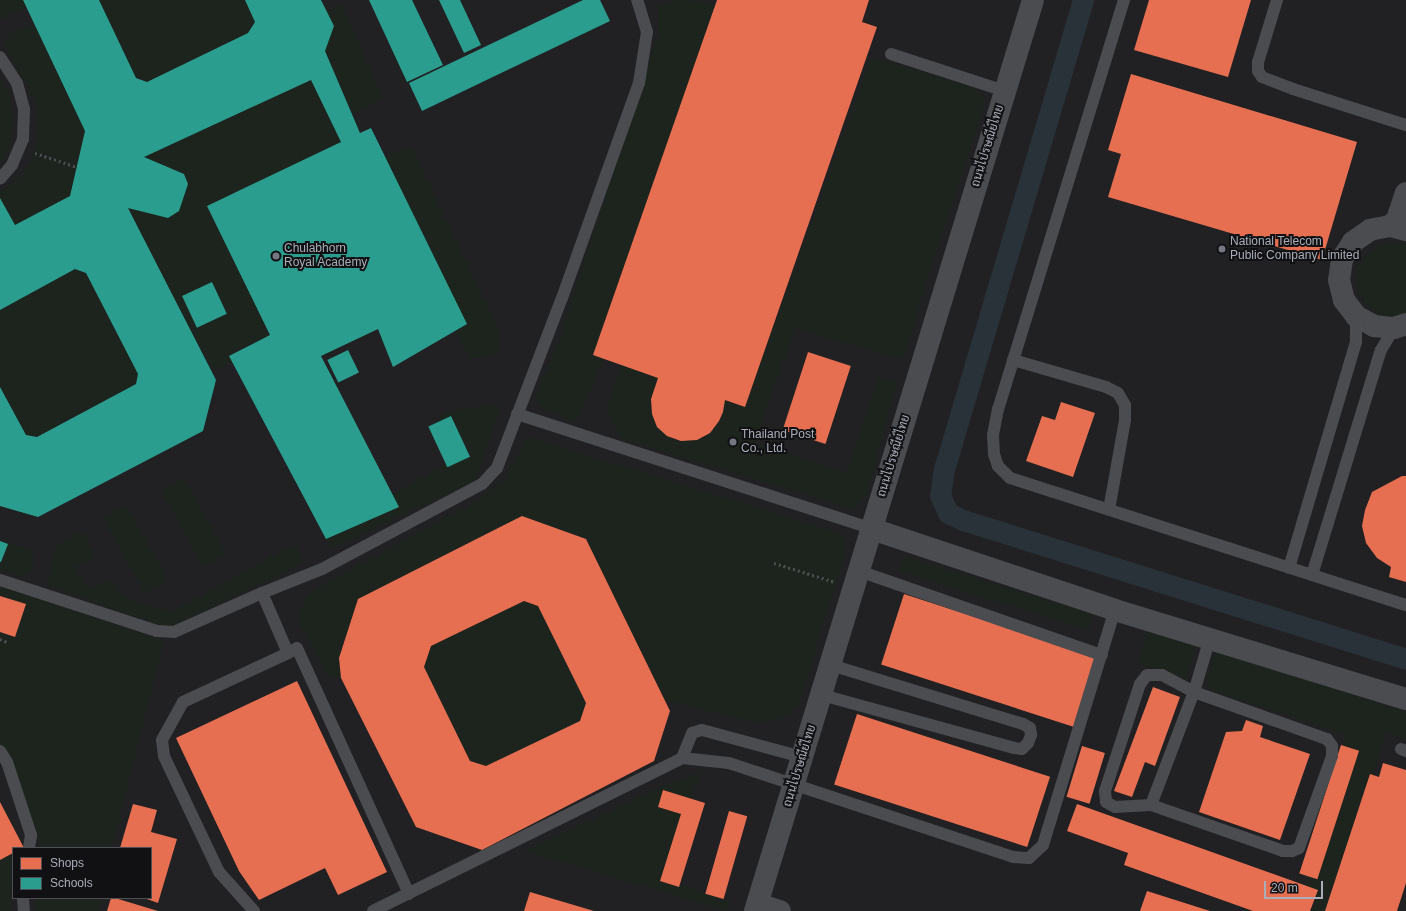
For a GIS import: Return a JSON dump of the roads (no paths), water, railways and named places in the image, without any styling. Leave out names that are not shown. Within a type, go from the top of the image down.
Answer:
[{"type":"street","name":"ถนนไปรษณีย์ไทย","points":[[757,907],[1032,0]]},
{"type":"street","points":[[1400,326],[1374,326],[1356,316],[1344,300],[1339,280],[1342,259],[1353,242],[1370,230],[1398,228],[1397,220],[1406,193]]},
{"type":"street","points":[[872,528],[1115,610],[1406,699]]},
{"type":"street","points":[[757,907],[780,911]]},
{"type":"lane","points":[[0,580],[156,631],[174,632],[262,593],[322,569],[482,484],[497,468],[562,298],[639,83],[647,32],[637,0]]},
{"type":"lane","points":[[1124,0],[998,409],[993,435],[994,454],[998,466],[1010,478],[1406,606]]},
{"type":"lane","points":[[1277,0],[1258,62],[1258,70],[1262,77],[1293,89],[1406,125]]},
{"type":"lane","points":[[891,54],[1005,91]]},
{"type":"lane","points":[[0,57],[17,83],[24,110],[23,139],[12,165],[0,179]]},
{"type":"lane","points":[[1289,568],[1356,342],[1356,316]]},
{"type":"lane","points":[[1312,575],[1381,350],[1400,326]]},
{"type":"lane","points":[[1013,360],[1106,387],[1118,394],[1125,405],[1125,420],[1109,510]]},
{"type":"lane","points":[[517,414],[872,528]]},
{"type":"lane","points":[[856,580],[1102,655]]},
{"type":"lane","points":[[262,593],[288,653]]},
{"type":"lane","points":[[373,911],[682,758],[729,763],[1013,857],[1029,858],[1043,845],[1115,610]]},
{"type":"lane","points":[[1151,805],[1194,692],[1210,638]]},
{"type":"lane","points":[[254,911],[219,872],[164,756],[162,740],[183,702],[297,648],[409,894]]},
{"type":"lane","points":[[822,695],[1014,748],[1022,749],[1028,743],[1031,735],[1030,728],[1023,724],[831,665]]},
{"type":"lane","points":[[1146,675],[1162,675],[1194,692],[1326,739],[1332,746],[1332,756],[1299,848],[1292,851],[1283,851],[1151,805],[1115,807],[1106,802],[1105,791],[1140,684],[1146,675]]},
{"type":"lane","points":[[682,758],[692,733],[702,730],[802,757]]},
{"type":"lane","points":[[0,750],[7,762],[31,835],[29,847]]},
{"type":"lane","points":[[23,899],[24,911]]},
{"type":"waterway","points":[[1083,0],[944,468],[940,495],[948,513],[963,520],[1406,659]]},
{"type":"place","name":"National Telecom Public Company Limited","points":[[1222,249]]},
{"type":"place","name":"Chulabhorn Royal Academy","points":[[276,256]]},
{"type":"place","name":"Thailand Post Co., Ltd.","points":[[733,442]]}]
